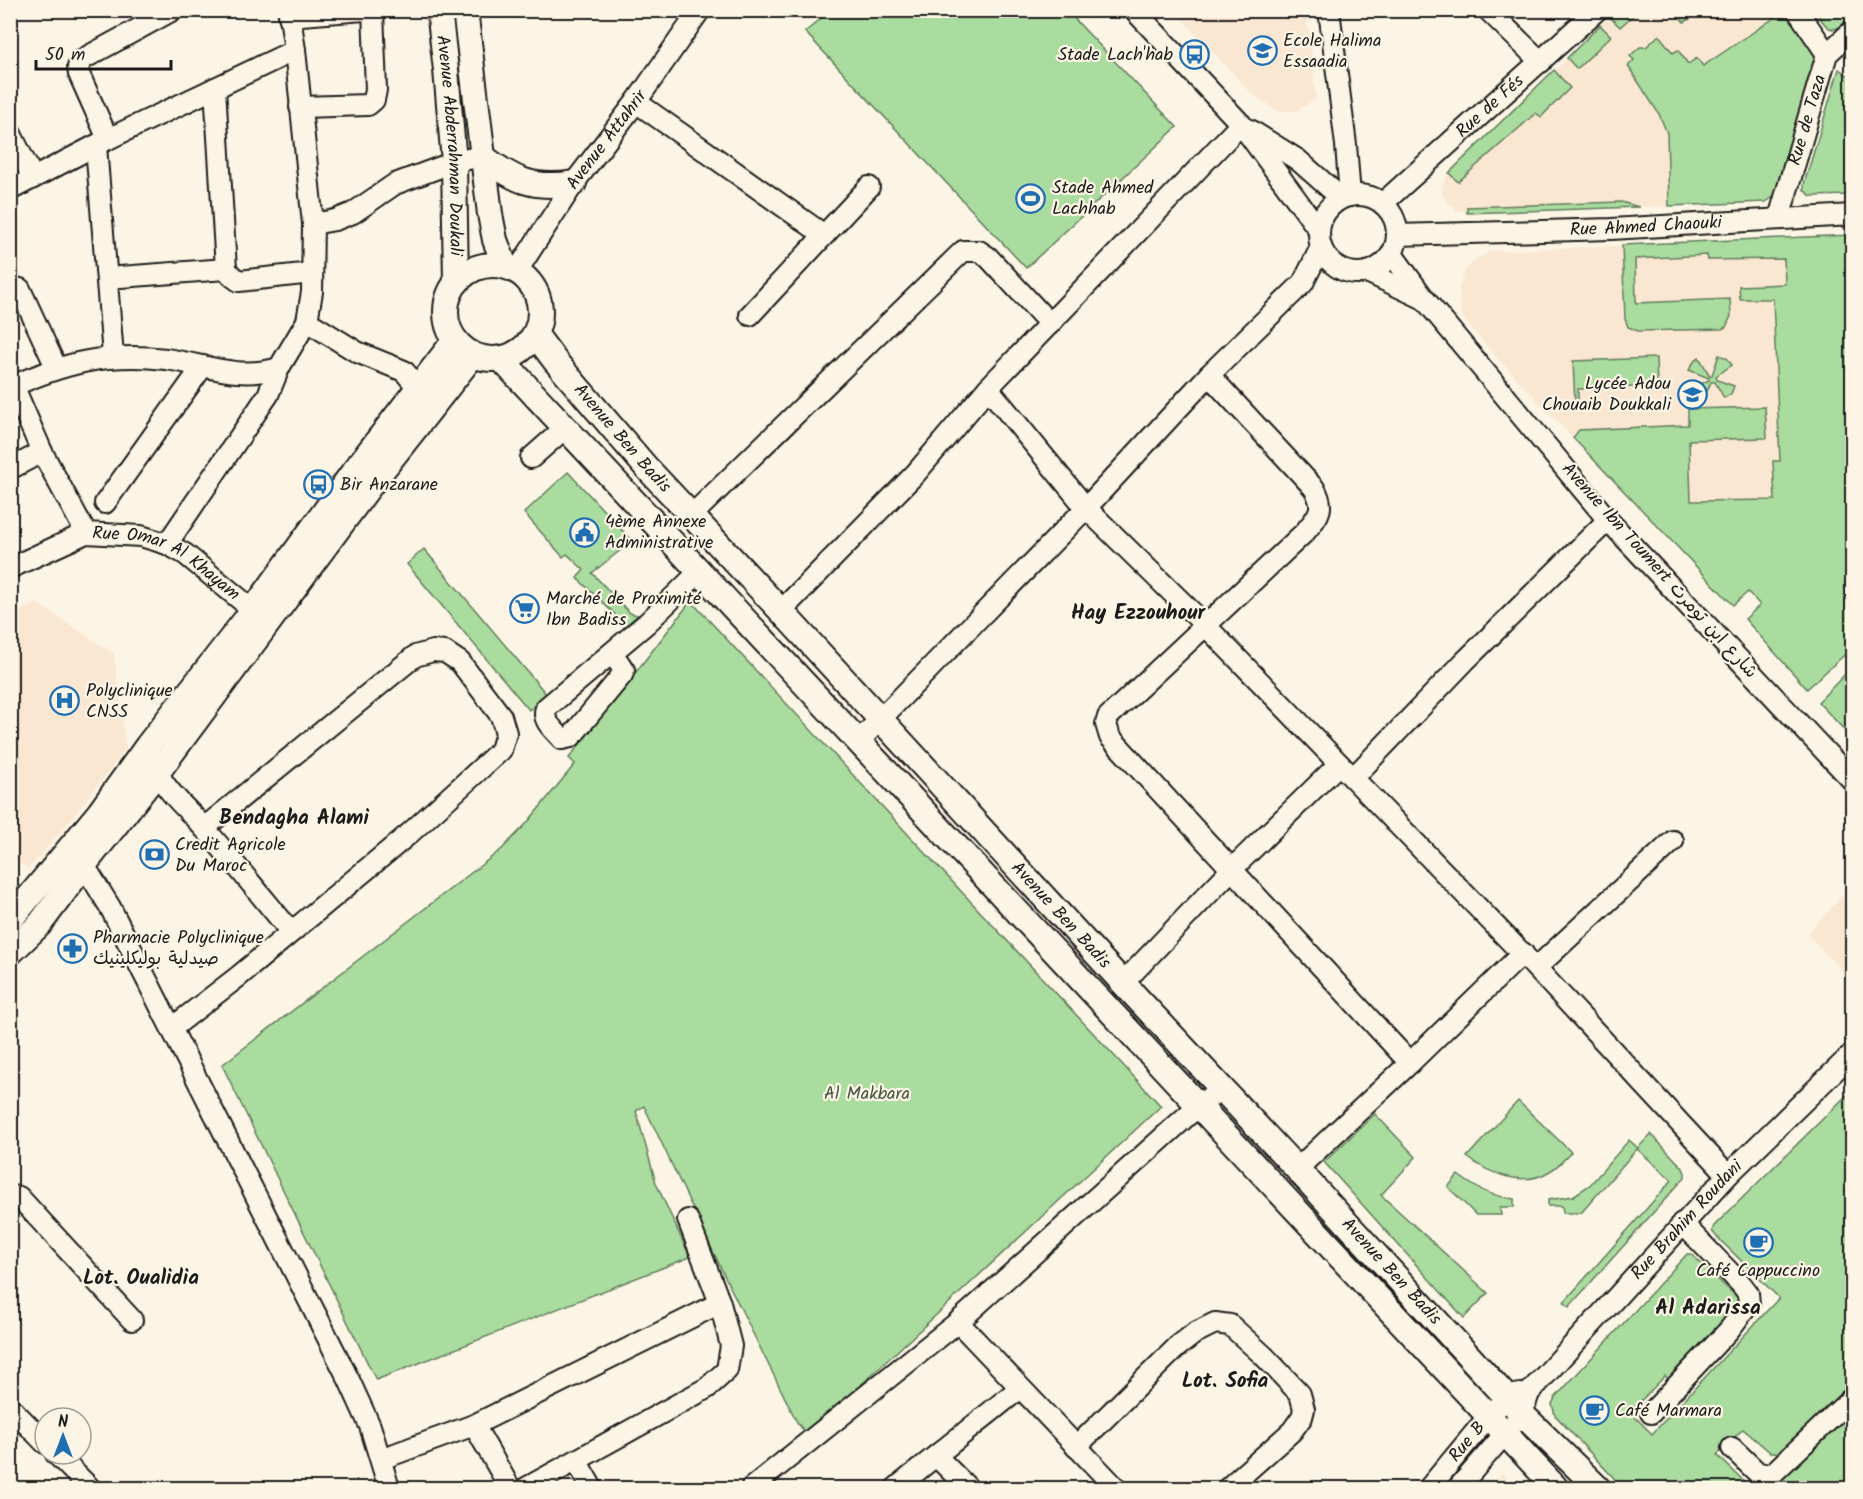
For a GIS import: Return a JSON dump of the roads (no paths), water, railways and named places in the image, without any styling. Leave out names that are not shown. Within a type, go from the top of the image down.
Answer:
[{"type":"main road","name":"Avenue Abderrahman Doukali","points":[[439,10],[453,162],[456,282]]},
{"type":"main road","name":"Avenue Abderrahman Doukali","points":[[465,10],[482,156],[495,240],[511,268]]},
{"type":"main road","points":[[482,156],[505,174],[520,181],[541,186],[574,183]]},
{"type":"main road","points":[[483,265],[511,268],[525,277],[537,294],[540,314],[535,334],[526,345],[515,354],[501,359],[491,359],[464,348],[449,331],[445,311],[450,290],[464,274],[483,265]]},
{"type":"main road","name":"Avenue Ben Badis","points":[[535,334],[621,439],[691,516],[1221,1089],[1520,1401],[1598,1488]]},
{"type":"main road","points":[[10,920],[76,858],[157,773],[348,480],[419,389],[464,348]]},
{"type":"main road","points":[[10,953],[39,925],[76,858],[148,745],[261,616],[369,487],[464,348]]},
{"type":"main road","name":"Avenue Ben Badis","points":[[501,359],[1556,1488]]},
{"type":"main road","points":[[594,459],[621,439]]},
{"type":"street","points":[[113,356],[106,278],[102,143],[78,67],[82,59],[135,19],[173,10]]},
{"type":"street","points":[[167,544],[268,395],[279,368],[307,321],[312,273],[313,224],[289,13],[364,10]]},
{"type":"street","points":[[300,107],[368,105],[374,99],[376,90],[373,10]]},
{"type":"street","name":"Avenue Attahrir","points":[[511,268],[636,102],[700,10]]},
{"type":"street","name":"Avenue Ibn Toumert شارع ابن تومرت","points":[[1134,10],[1241,124],[1320,238]]},
{"type":"street","points":[[1320,238],[1328,258],[1339,268],[1351,272],[1367,272],[1381,266],[1375,214],[1346,145],[1329,10]]},
{"type":"street","points":[[1488,10],[1541,62]]},
{"type":"street","name":"Rue de Fés","points":[[1375,214],[1597,10]]},
{"type":"street","points":[[1797,10],[1827,54]]},
{"type":"street","name":"Rue de Taza","points":[[1779,218],[1827,54],[1852,31]]},
{"type":"street","points":[[10,190],[295,50]]},
{"type":"street","points":[[215,88],[226,269],[239,281],[312,273]]},
{"type":"street","points":[[636,102],[824,235]]},
{"type":"street","points":[[781,611],[916,473],[988,388],[1241,124]]},
{"type":"street","name":"Avenue Ibn Toumert شارع ابن تومرت","points":[[1241,124],[1298,160],[1375,214],[1426,301],[1608,520],[1852,780]]},
{"type":"street","points":[[10,132],[33,178]]},
{"type":"street","points":[[313,224],[335,220],[353,213],[395,184],[453,162],[482,156]]},
{"type":"street","points":[[750,315],[868,187]]},
{"type":"street","points":[[1303,283],[1320,238],[1325,213],[1330,206],[1375,214]]},
{"type":"street","name":"Rue Ahmed Chaouki","points":[[1375,214],[1440,233],[1611,228],[1852,215]]},
{"type":"street","points":[[691,516],[963,251],[979,251],[988,257],[1050,324]]},
{"type":"street","points":[[858,742],[1086,508],[1209,375],[1303,283],[1339,268]]},
{"type":"street","points":[[106,278],[226,269]]},
{"type":"street","name":"Avenue Ibn Toumert شارع ابن تومرت","points":[[1367,272],[1426,301]]},
{"type":"street","points":[[10,286],[20,289],[56,367]]},
{"type":"street","points":[[307,321],[357,352],[404,371],[419,389]]},
{"type":"street","points":[[86,533],[42,452],[12,386],[56,367],[113,356],[166,359],[240,373],[259,373],[279,368]]},
{"type":"street","points":[[105,503],[203,366]]},
{"type":"street","points":[[1209,375],[1314,488],[1320,498],[1319,514],[1305,532],[1118,707],[1108,717],[1106,724],[1110,737],[1125,755],[1410,1063]]},
{"type":"street","points":[[988,388],[1086,508],[1206,626],[1523,953],[1728,1175]]},
{"type":"street","points":[[531,458],[565,428]]},
{"type":"street","points":[[10,469],[42,452]]},
{"type":"street","points":[[1353,778],[1465,661],[1608,520]]},
{"type":"street","name":"Rue Omar Al Khayam","points":[[10,568],[86,533],[141,536],[167,544],[185,554],[261,616]]},
{"type":"street","points":[[612,653],[647,623],[699,572]]},
{"type":"street","points":[[172,1028],[240,976],[410,833],[501,750],[506,733],[501,716],[460,662],[445,652],[433,651],[415,656],[204,828]]},
{"type":"street","points":[[148,745],[157,773],[167,789],[204,828],[291,932]]},
{"type":"street","points":[[1123,983],[1232,869],[1339,764]]},
{"type":"street","points":[[1536,968],[1673,841]]},
{"type":"street","points":[[76,858],[110,907],[349,1380],[370,1426],[389,1488]]},
{"type":"street","points":[[1297,1169],[1523,953]]},
{"type":"street","name":"Rue Brahim Roudani","points":[[1520,1401],[1728,1175],[1852,1054]]},
{"type":"street","points":[[751,1488],[958,1322],[1198,1106],[1221,1089]]},
{"type":"street","points":[[10,1196],[20,1197],[132,1320]]},
{"type":"street","points":[[526,1488],[577,1462],[707,1388],[727,1370],[731,1346],[720,1303],[688,1220]]},
{"type":"street","points":[[1651,1413],[1729,1330],[1749,1304],[1748,1293],[1741,1284],[1682,1224]]},
{"type":"street","points":[[381,1459],[474,1425],[720,1303]]},
{"type":"street","points":[[958,1322],[1116,1488]]},
{"type":"street","points":[[1076,1447],[1177,1347],[1208,1325],[1223,1323],[1230,1325],[1300,1394],[1304,1409],[1302,1417],[1292,1431],[1228,1488]]},
{"type":"street","points":[[896,1488],[1020,1388]]},
{"type":"street","points":[[1732,1448],[1758,1473],[1771,1475],[1852,1398]]},
{"type":"street","name":"Rue B","points":[[1429,1488],[1488,1417],[1520,1401]]},
{"type":"street","name":"Rue B","points":[[1458,1488],[1505,1434],[1520,1401]]},
{"type":"street","points":[[10,1407],[33,1431]]},
{"type":"street","points":[[474,1425],[510,1488]]},
{"type":"street","points":[[936,1456],[968,1488]]},
{"type":"street","points":[[577,1462],[592,1488]]},
{"type":"street","points":[[68,1466],[90,1488]]},
{"type":"place","name":"Ecole Halima Essaadia","points":[[1262,51]]},
{"type":"place","name":"Stade Lach'hab","points":[[1194,55]]},
{"type":"place","name":"Stade Ahmed Lachhab","points":[[1031,198]]},
{"type":"place","name":"Lycée Adou Chouaib Doukkali","points":[[1692,394]]},
{"type":"place","name":"Bir Anzarane","points":[[319,485]]},
{"type":"place","name":"4ème Annexe Administrative","points":[[584,532]]},
{"type":"place","name":"Marché de Proximité Ibn Badiss","points":[[525,609]]},
{"type":"place","name":"Polyclinique CNSS","points":[[65,701]]},
{"type":"place","name":"Credit Agricole Du Maroc","points":[[154,855]]},
{"type":"place","name":"Pharmacie Polyclinique صيدلية بوليكلينيك","points":[[72,948]]},
{"type":"place","name":"Café Cappuccino","points":[[1758,1242]]},
{"type":"place","name":"Café Marmara","points":[[1594,1411]]},
{"type":"district","name":"Hay Ezzouhour","points":[[1138,613]]},
{"type":"district","name":"Bendagha Alami","points":[[294,818]]},
{"type":"district","name":"Lot. Oualidia","points":[[141,1278]]},
{"type":"district","name":"Al Adarissa","points":[[1708,1308]]},
{"type":"district","name":"Lot. Sofia","points":[[1225,1381]]},
{"type":"park label","name":"Al Makbara","points":[[867,1094]]}]
